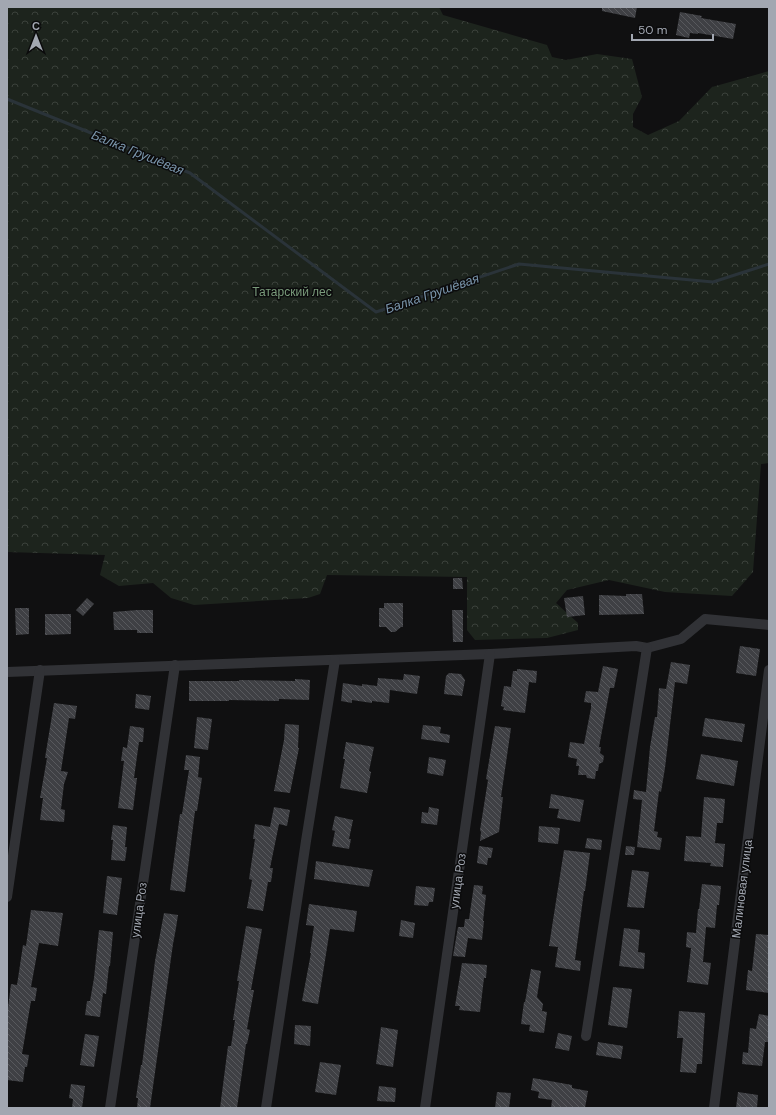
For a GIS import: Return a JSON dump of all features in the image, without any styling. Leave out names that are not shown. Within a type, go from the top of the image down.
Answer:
[{"type":"street","points":[[7,672],[490,654],[636,646],[647,648],[681,639],[705,619],[769,625]]},
{"type":"street","points":[[586,1036],[647,648]]},
{"type":"street","name":"улица Роз","points":[[425,1108],[490,654]]},
{"type":"street","points":[[266,1108],[335,660]]},
{"type":"street","name":"улица Роз","points":[[110,1108],[175,665]]},
{"type":"street","points":[[7,897],[40,670]]},
{"type":"street","name":"Малиновая улица","points":[[714,1108],[769,670]]},
{"type":"green space","name":"Татарский лес","points":[[7,7],[439,7],[443,15],[547,45],[552,57],[566,60],[597,54],[632,59],[642,97],[633,114],[633,127],[648,135],[679,121],[712,87],[769,71],[769,463],[761,464],[753,572],[732,596],[665,592],[609,580],[567,590],[556,603],[578,623],[578,630],[547,638],[475,640],[467,630],[467,577],[327,575],[320,594],[308,598],[194,605],[171,598],[153,583],[119,586],[100,575],[105,555],[7,552]]},
{"type":"building","points":[[602,7],[637,7],[635,18],[602,11]]},
{"type":"building","points":[[680,12],[702,16],[701,18],[736,24],[733,39],[698,33],[690,33],[689,38],[676,35]]},
{"type":"building","points":[[453,578],[462,578],[463,589],[453,589]]},
{"type":"building","points":[[626,594],[642,594],[644,614],[599,615],[599,595],[626,596]]},
{"type":"building","points":[[583,596],[585,615],[567,617],[564,598]]},
{"type":"building","points":[[87,598],[94,604],[83,616],[76,610]]},
{"type":"building","points":[[384,603],[403,603],[403,627],[395,632],[391,632],[386,627],[379,627],[379,608],[384,608]]},
{"type":"building","points":[[15,608],[29,608],[29,634],[16,635]]},
{"type":"building","points":[[153,610],[153,633],[137,633],[137,630],[114,630],[113,612]]},
{"type":"building","points":[[452,610],[463,610],[463,642],[453,642]]},
{"type":"building","points":[[45,614],[71,614],[71,634],[45,635]]},
{"type":"building","points":[[740,646],[760,649],[756,676],[736,673]]},
{"type":"building","points":[[671,662],[690,665],[687,684],[675,682],[665,768],[661,792],[659,791],[654,831],[658,832],[657,837],[662,838],[660,850],[637,847],[642,800],[633,799],[634,790],[646,792],[650,747],[655,717],[657,717],[659,688],[666,689]]},
{"type":"building","points":[[603,666],[618,669],[614,688],[610,688],[599,747],[601,747],[600,753],[604,756],[603,762],[599,764],[595,779],[587,778],[586,775],[578,775],[579,766],[576,766],[577,759],[568,757],[570,742],[584,744],[591,708],[591,703],[584,702],[586,691],[598,692]]},
{"type":"building","points":[[517,669],[537,671],[536,683],[529,682],[525,713],[503,710],[504,707],[501,706],[504,686],[511,687],[513,671],[517,671]]},
{"type":"building","points":[[449,673],[461,674],[465,680],[462,696],[444,694],[446,676]]},
{"type":"building","points":[[404,674],[420,676],[417,694],[390,690],[389,703],[372,701],[372,703],[352,700],[352,703],[341,701],[343,683],[362,686],[362,684],[377,686],[378,678],[403,680]]},
{"type":"building","points":[[295,679],[310,680],[309,700],[279,699],[279,701],[189,701],[189,681],[295,681]]},
{"type":"building","points":[[136,694],[151,696],[149,710],[135,708]]},
{"type":"building","points":[[54,703],[77,706],[75,719],[69,718],[61,771],[68,772],[64,784],[61,809],[65,810],[64,822],[40,820],[43,798],[40,798]]},
{"type":"building","points":[[197,717],[212,719],[208,750],[194,748]]},
{"type":"building","points":[[705,718],[745,724],[742,742],[702,736]]},
{"type":"building","points":[[285,724],[299,725],[299,748],[290,793],[274,791],[284,740]]},
{"type":"building","points":[[423,725],[441,727],[440,733],[450,735],[449,743],[421,739]]},
{"type":"building","points":[[130,726],[144,728],[143,742],[139,742],[134,778],[137,778],[133,810],[118,808],[124,761],[121,761],[123,747],[127,748]]},
{"type":"building","points":[[495,726],[511,728],[501,797],[503,797],[499,832],[480,841],[480,830],[488,780],[486,779]]},
{"type":"building","points":[[346,742],[374,747],[369,771],[371,772],[367,793],[340,788],[345,759],[343,759]]},
{"type":"building","points":[[701,754],[738,761],[734,786],[696,779]]},
{"type":"building","points":[[186,755],[200,757],[198,777],[202,778],[197,811],[195,811],[185,892],[170,890],[180,814],[182,814],[189,770],[184,770]]},
{"type":"building","points":[[429,757],[446,760],[443,776],[427,773]]},
{"type":"building","points":[[551,794],[584,800],[580,822],[557,818],[559,809],[549,808]]},
{"type":"building","points":[[704,797],[725,799],[723,823],[717,823],[715,843],[725,844],[723,867],[710,866],[711,863],[684,861],[686,836],[701,837]]},
{"type":"building","points":[[274,807],[290,810],[287,826],[279,824],[270,868],[273,868],[271,882],[268,882],[263,911],[247,908],[252,880],[249,879],[255,839],[253,839],[255,824],[270,827]]},
{"type":"building","points":[[429,807],[439,809],[437,825],[421,823],[422,812],[428,813]]},
{"type":"building","points":[[335,816],[353,820],[349,839],[351,839],[349,849],[332,846],[335,831],[332,830]]},
{"type":"building","points":[[113,825],[127,827],[125,861],[111,860]]},
{"type":"building","points":[[539,826],[560,828],[558,844],[538,842]]},
{"type":"building","points":[[587,838],[602,840],[601,850],[585,848]]},
{"type":"building","points":[[479,846],[493,848],[491,858],[488,858],[487,865],[477,863]]},
{"type":"building","points":[[626,846],[635,847],[634,855],[625,855]]},
{"type":"building","points":[[564,850],[590,853],[575,960],[581,961],[580,971],[555,967],[558,947],[549,946]]},
{"type":"building","points":[[316,861],[373,870],[369,887],[314,879]]},
{"type":"building","points":[[632,870],[649,872],[644,908],[627,907]]},
{"type":"building","points":[[107,876],[122,878],[117,915],[103,913]]},
{"type":"building","points":[[702,884],[721,886],[719,905],[717,905],[715,928],[706,927],[703,962],[711,963],[708,985],[687,982],[691,948],[686,947],[687,932],[696,933]]},
{"type":"building","points":[[474,885],[483,886],[482,894],[486,895],[482,940],[468,938],[465,957],[453,956],[458,927],[464,927],[465,919],[469,919]]},
{"type":"building","points":[[416,886],[435,888],[433,902],[429,902],[428,906],[414,905]]},
{"type":"building","points":[[309,904],[357,911],[354,932],[330,929],[318,1004],[302,1001],[311,953],[314,926],[306,925]]},
{"type":"building","points":[[31,910],[63,913],[58,946],[39,943],[31,987],[37,988],[35,1001],[31,1001],[22,1054],[29,1055],[27,1067],[25,1067],[23,1082],[7,1080],[7,1016],[11,984],[17,985],[23,945],[26,946]]},
{"type":"building","points":[[164,913],[178,915],[150,1108],[137,1108],[138,1098],[136,1098],[142,1065],[155,961]]},
{"type":"building","points":[[401,920],[415,923],[413,938],[399,936]]},
{"type":"building","points":[[246,926],[262,929],[251,990],[254,990],[247,1029],[250,1030],[246,1044],[237,1108],[220,1108],[228,1046],[231,1046],[235,1020],[233,1020],[239,981],[237,981]]},
{"type":"building","points":[[624,928],[640,930],[638,952],[645,953],[644,969],[619,966]]},
{"type":"building","points":[[99,930],[113,932],[106,994],[103,993],[100,1017],[85,1015],[87,1001],[90,1001],[94,978]]},
{"type":"building","points":[[756,934],[769,935],[769,993],[746,990],[748,970],[752,971]]},
{"type":"building","points":[[462,963],[487,965],[480,1012],[459,1010],[460,1006],[455,1006]]},
{"type":"building","points":[[531,969],[541,971],[537,997],[543,1004],[542,1011],[547,1012],[544,1033],[529,1031],[530,1025],[521,1024]]},
{"type":"building","points":[[613,987],[632,989],[627,1028],[608,1025]]},
{"type":"building","points":[[679,1011],[705,1013],[702,1064],[697,1064],[696,1073],[680,1072],[683,1038],[677,1038]]},
{"type":"building","points":[[759,1014],[769,1016],[769,1042],[765,1042],[762,1066],[742,1064],[743,1052],[748,1053],[750,1028],[756,1029]]},
{"type":"building","points":[[295,1025],[311,1026],[310,1046],[294,1044]]},
{"type":"building","points":[[381,1027],[398,1030],[393,1067],[376,1064]]},
{"type":"building","points":[[558,1033],[572,1036],[569,1051],[555,1048]]},
{"type":"building","points":[[85,1034],[99,1036],[94,1067],[80,1065]]},
{"type":"building","points":[[598,1042],[623,1046],[621,1059],[596,1055]]},
{"type":"building","points":[[320,1062],[341,1065],[336,1095],[315,1092]]},
{"type":"building","points":[[533,1078],[572,1085],[572,1088],[588,1091],[585,1108],[551,1108],[552,1100],[538,1098],[539,1092],[531,1090]]},
{"type":"building","points":[[71,1084],[85,1086],[82,1108],[72,1108],[73,1099],[69,1098]]},
{"type":"building","points":[[379,1086],[396,1088],[395,1102],[377,1101]]},
{"type":"building","points":[[497,1092],[511,1093],[509,1108],[495,1108]]},
{"type":"building","points":[[738,1092],[758,1095],[757,1108],[736,1108]]},
{"type":"waterway","name":"Балка Грушёвая","points":[[7,99],[190,173],[376,312],[519,264],[713,282],[769,264]]}]
